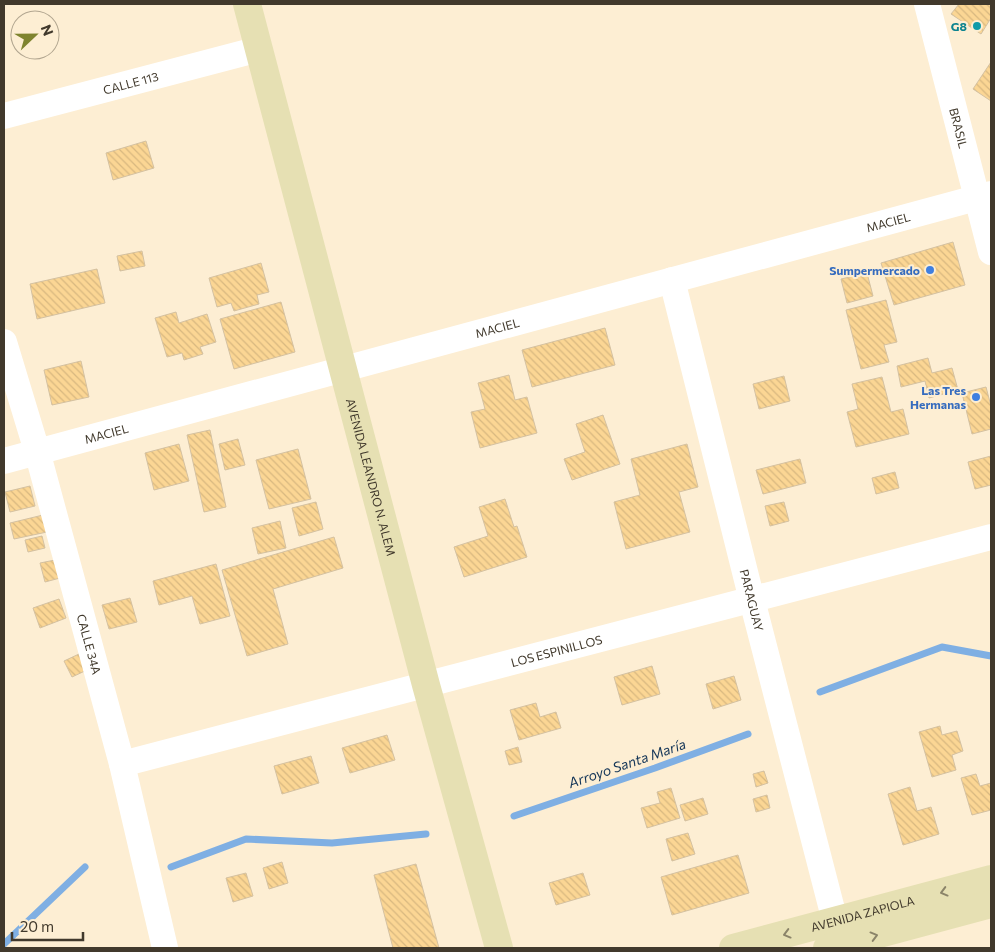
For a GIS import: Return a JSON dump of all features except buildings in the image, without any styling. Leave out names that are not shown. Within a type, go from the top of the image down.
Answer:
[{"type":"main road","name":"AVENIDA LEANDRO N. ALEM","points":[[246,4],[426,685],[499,948]]},
{"type":"main road","name":"AVENIDA ZAPIOLA","points":[[732,948],[991,879]]},
{"type":"main road","name":"AVENIDA ZAPIOLA","points":[[827,948],[991,904]]},
{"type":"street","name":"BRASIL","points":[[927,4],[984,195],[991,252]]},
{"type":"street","name":"CALLE 113","points":[[4,116],[259,49]]},
{"type":"street","name":"MACIEL","points":[[4,461],[984,195]]},
{"type":"street","name":"PARAGUAY","points":[[672,280],[835,920]]},
{"type":"street","name":"CALLE 34A","points":[[4,342],[38,452],[122,764],[165,948]]},
{"type":"street","name":"LOS ESPINILLOS","points":[[122,764],[991,537]]},
{"type":"waterway","name":"Arroyo Santa María","points":[[820,692],[942,647],[991,656]]},
{"type":"waterway","name":"Arroyo Santa María","points":[[514,816],[748,734]]},
{"type":"waterway","name":"Arroyo Santa María","points":[[171,867],[246,839],[332,843],[426,834]]},
{"type":"waterway","name":"Arroyo Santa María","points":[[4,944],[85,867]]},
{"type":"place","name":"G8","points":[[977,26]]},
{"type":"place","name":"Sumpermercado","points":[[930,270]]},
{"type":"place","name":"Las Tres Hermanas","points":[[976,397]]}]
